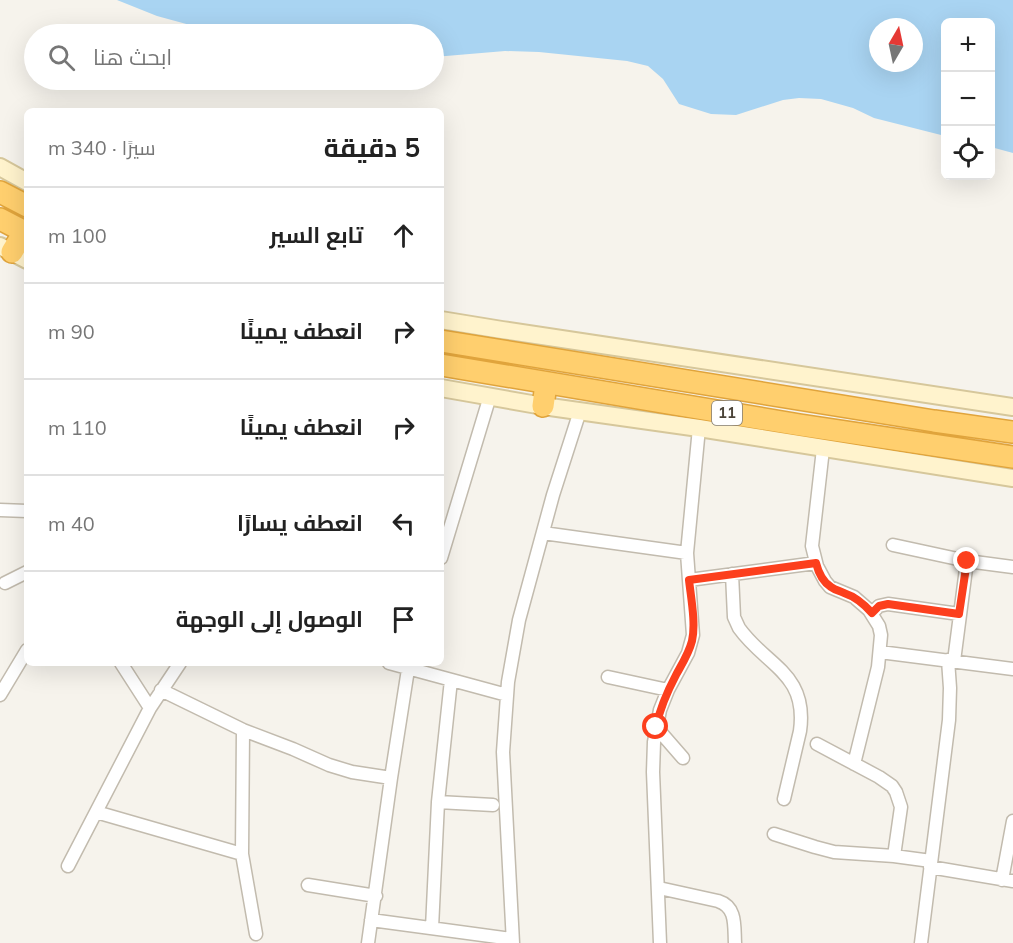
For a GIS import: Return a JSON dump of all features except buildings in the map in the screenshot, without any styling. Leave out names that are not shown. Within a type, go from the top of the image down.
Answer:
[{"type":"highway","points":[[0,192],[24,204]]},
{"type":"highway","points":[[0,219],[24,231]]},
{"type":"highway","points":[[13,252],[24,234]]},
{"type":"highway","name":"11","points":[[444,341],[501,340],[769,393],[1013,432]]},
{"type":"highway","name":"11","points":[[444,366],[800,425],[1013,457]]},
{"type":"highway","points":[[543,406],[546,384]]},
{"type":"highway","points":[[586,390],[638,388],[758,407],[766,404],[769,393]]},
{"type":"highway","points":[[800,425],[801,415],[804,411],[809,410],[897,423],[934,421]]},
{"type":"main road","points":[[0,167],[24,180]]},
{"type":"main road","points":[[444,321],[501,340],[1013,407]]},
{"type":"main road","points":[[444,388],[543,406],[699,428],[1013,478]]},
{"type":"street","points":[[444,548],[490,396]]},
{"type":"street","points":[[371,920],[513,941],[503,752],[507,696],[519,620],[580,411]]},
{"type":"street","points":[[660,943],[653,772],[654,742],[660,711],[668,690],[688,653],[693,635],[687,553],[699,428]]},
{"type":"street","points":[[823,449],[812,546],[816,563],[828,585],[862,602],[872,613],[881,636],[878,667],[854,764]]},
{"type":"street","points":[[0,510],[24,511]]},
{"type":"street","points":[[543,533],[687,553]]},
{"type":"street","points":[[893,546],[967,561],[1013,567]]},
{"type":"street","points":[[921,943],[949,720],[951,660],[967,561]]},
{"type":"street","points":[[689,580],[816,563]]},
{"type":"street","points":[[5,583],[24,574]]},
{"type":"street","points":[[732,574],[734,617],[739,628],[789,680],[799,699],[802,720],[784,799]]},
{"type":"street","points":[[872,613],[879,606],[888,604],[959,614]]},
{"type":"street","points":[[880,652],[1013,669]]},
{"type":"street","points":[[0,695],[24,655]]},
{"type":"street","points":[[123,666],[150,708]]},
{"type":"street","points":[[68,866],[150,708],[178,666]]},
{"type":"street","points":[[368,943],[408,666],[507,696]]},
{"type":"street","points":[[608,677],[668,690]]},
{"type":"street","points":[[432,928],[438,802],[451,680]]},
{"type":"street","points":[[161,690],[243,730],[329,765],[371,776],[391,778]]},
{"type":"street","points":[[656,727],[683,758]]},
{"type":"street","points":[[243,730],[242,854],[256,934]]},
{"type":"street","points":[[817,744],[886,781],[896,792],[900,800],[901,815],[894,856]]},
{"type":"street","points":[[438,802],[493,805]]},
{"type":"street","points":[[96,812],[242,854]]},
{"type":"street","points":[[774,834],[834,852],[894,856],[1008,881],[1013,821]]},
{"type":"street","points":[[308,885],[376,896]]},
{"type":"street","points":[[658,888],[727,905],[732,913],[735,943]]},
{"type":"street","points":[[650,943],[659,908]]},
{"type":"water","points":[[117,0],[1013,0],[1013,153],[995,148],[995,18],[941,18],[941,135],[874,118],[853,108],[821,99],[783,100],[736,115],[711,114],[679,104],[663,79],[648,66],[627,61],[505,51],[444,56],[444,24],[186,24],[157,16]]},
{"type":"route","points":[[656,727],[668,690],[692,641],[689,580],[816,563],[828,585],[862,602],[872,613],[879,606],[888,604],[959,614],[967,561]]}]
